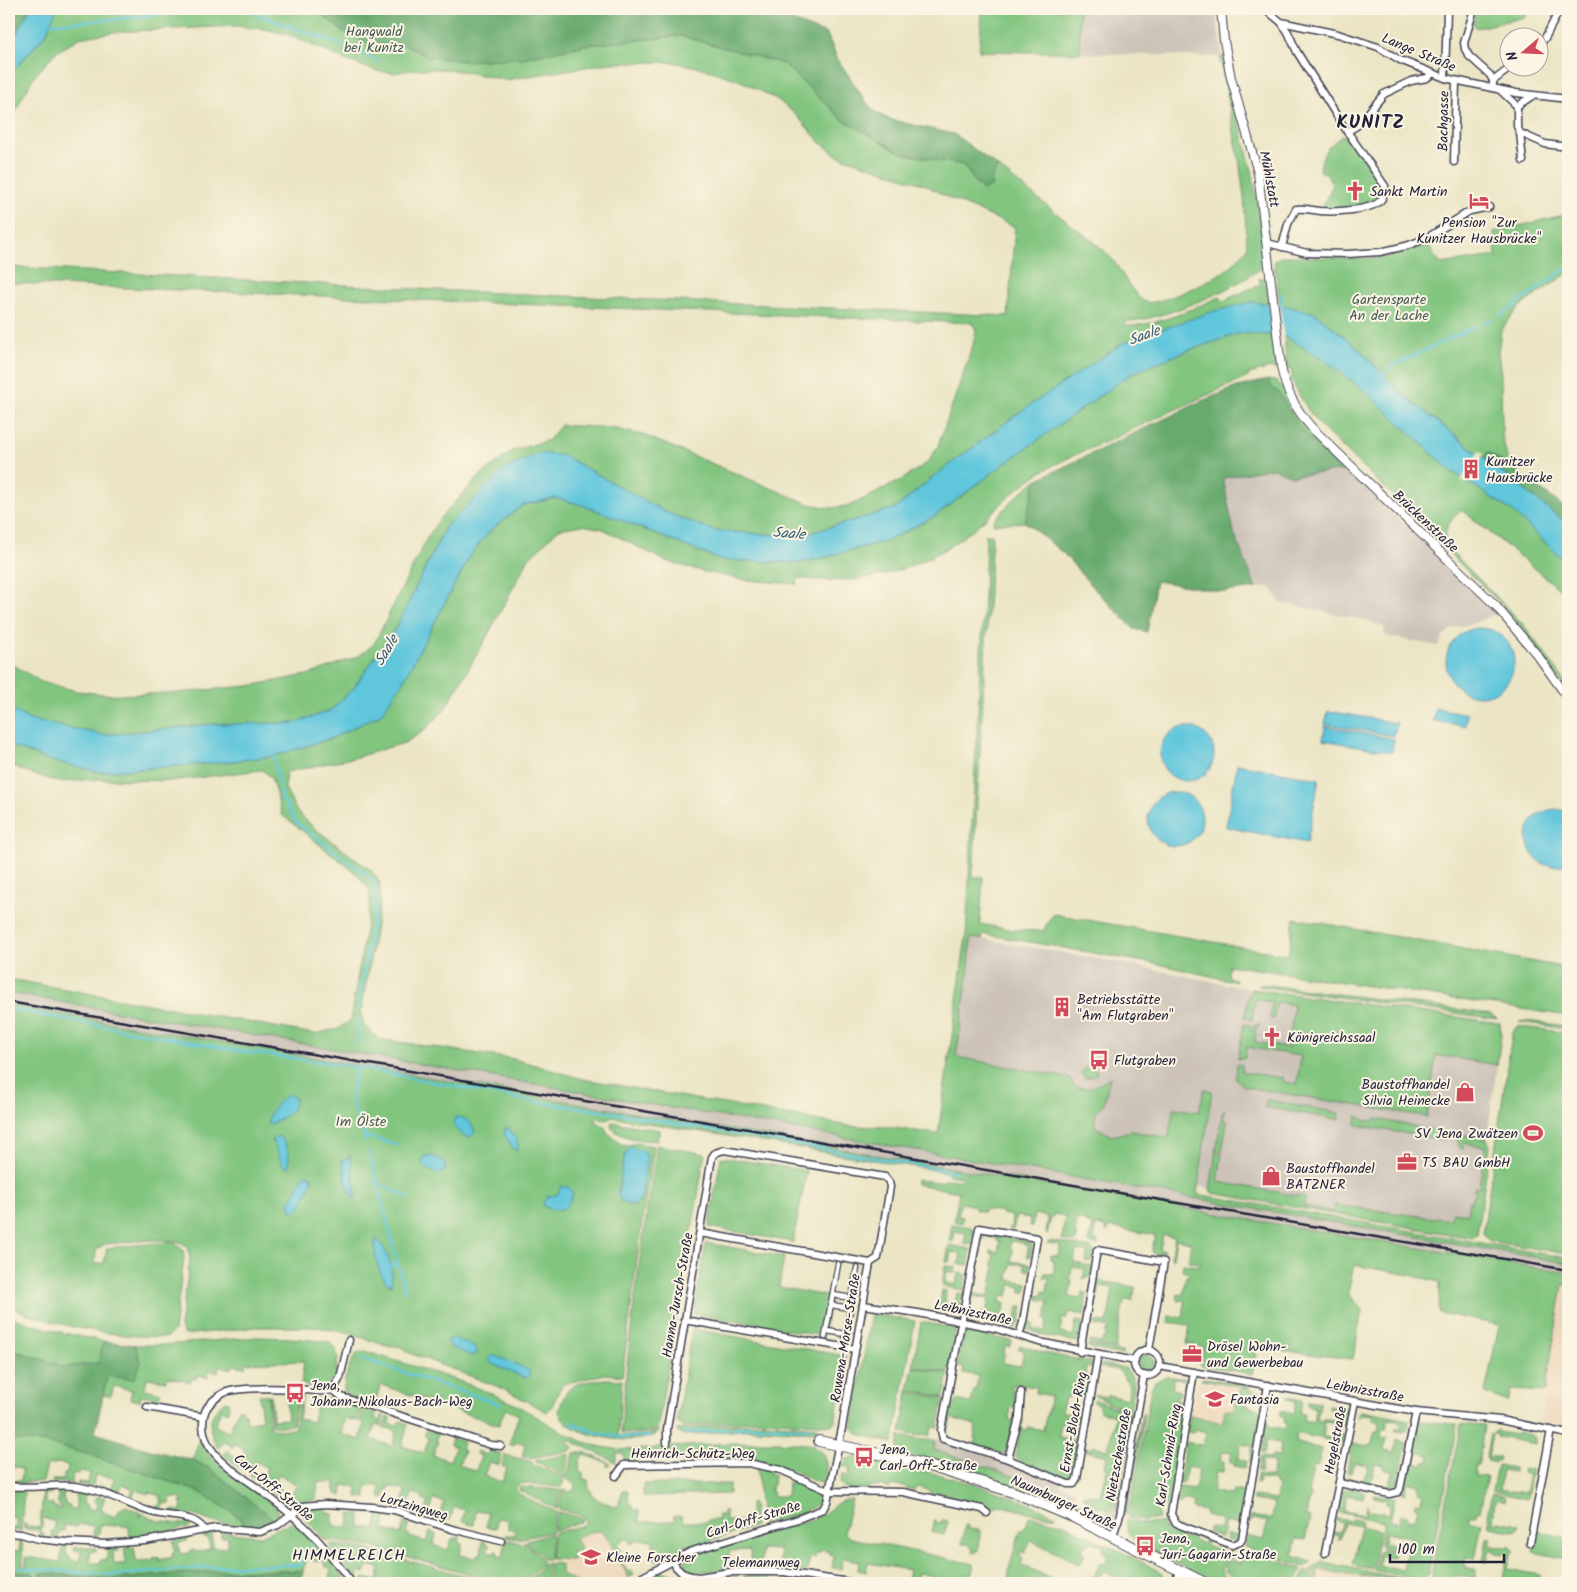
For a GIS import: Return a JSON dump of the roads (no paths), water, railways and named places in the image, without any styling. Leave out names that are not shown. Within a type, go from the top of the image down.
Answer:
[{"type":"main road","name":"Naumburger Straße","points":[[819,1441],[916,1462],[1016,1493],[1073,1517],[1205,1583]]},
{"type":"street","name":"Mühlstatt","points":[[1221,9],[1224,42],[1231,78],[1258,172],[1280,357]]},
{"type":"street","name":"Lange Straße","points":[[1265,9],[1281,22],[1338,34],[1378,47],[1432,74],[1445,78],[1495,86],[1532,96],[1568,99]]},
{"type":"street","points":[[1445,78],[1447,9]]},
{"type":"street","points":[[1474,9],[1464,43],[1465,49],[1469,56],[1490,75],[1495,86],[1517,106],[1517,126],[1520,133],[1524,161]]},
{"type":"street","points":[[1550,28],[1560,9]]},
{"type":"street","points":[[1281,22],[1297,52],[1385,186],[1380,202],[1361,208],[1322,211],[1296,209],[1288,224],[1282,247]]},
{"type":"street","points":[[1348,132],[1358,125],[1384,94],[1411,81],[1427,78],[1432,74]]},
{"type":"street","points":[[1495,86],[1502,78]]},
{"type":"street","name":"Bachgasse","points":[[1454,162],[1456,81]]},
{"type":"street","points":[[1517,106],[1532,96]]},
{"type":"street","points":[[1520,133],[1545,144],[1568,147]]},
{"type":"street","points":[[1267,243],[1299,252],[1319,254],[1380,252],[1416,243],[1435,234],[1470,211],[1489,207]]},
{"type":"street","name":"Brückenstraße","points":[[1280,357],[1286,388],[1306,421],[1495,605],[1524,637],[1568,698]]},
{"type":"street","name":"Rowena-Morse-Straße","points":[[715,1153],[724,1150],[743,1153],[885,1177],[889,1182],[890,1187],[878,1258],[870,1263],[839,1444]]},
{"type":"street","name":"Hanna-Jursch-Straße","points":[[667,1442],[667,1429],[684,1320],[712,1158],[715,1153]]},
{"type":"street","points":[[961,1322],[979,1228],[1037,1238],[1019,1336]]},
{"type":"street","points":[[700,1233],[870,1263]]},
{"type":"street","points":[[1080,1352],[1097,1250],[1164,1262],[1148,1350]]},
{"type":"street","points":[[825,1337],[838,1264]]},
{"type":"street","points":[[845,1340],[852,1310],[852,1298],[858,1268]]},
{"type":"street","points":[[833,1295],[852,1298]]},
{"type":"street","points":[[831,1305],[852,1310]]},
{"type":"street","name":"Leibnizstraße","points":[[863,1305],[918,1313],[994,1328],[1080,1352],[1135,1361]]},
{"type":"street","points":[[684,1320],[855,1349]]},
{"type":"street","name":"Ernst-Bloch-Ring","points":[[961,1322],[941,1430],[943,1438],[1008,1459],[1068,1484],[1074,1484],[1077,1479],[1098,1354]]},
{"type":"street","points":[[826,1331],[846,1334]]},
{"type":"street","points":[[147,1407],[204,1417],[210,1404],[224,1393],[232,1391],[276,1388],[322,1393],[333,1390],[338,1383],[344,1365],[349,1340]]},
{"type":"street","points":[[1148,1350],[1158,1356],[1159,1366],[1154,1373],[1144,1375],[1138,1371],[1135,1361],[1139,1353],[1148,1350]]},
{"type":"street","name":"Leibnizstraße","points":[[1159,1366],[1355,1402],[1416,1412],[1500,1420],[1568,1434]]},
{"type":"street","name":"Karl-Schmid-Ring","points":[[1194,1372],[1171,1514],[1175,1522],[1232,1544],[1240,1542],[1242,1539],[1268,1385]]},
{"type":"street","name":"Nietzschestraße","points":[[1112,1538],[1120,1515],[1144,1375]]},
{"type":"street","points":[[333,1390],[342,1397],[409,1420],[491,1445],[501,1446]]},
{"type":"street","points":[[1008,1459],[1019,1418],[1020,1392]]},
{"type":"street","name":"Hegelstraße","points":[[1325,1554],[1355,1402]]},
{"type":"street","name":"Hegelstraße","points":[[1339,1483],[1389,1494],[1398,1492],[1416,1412]]},
{"type":"street","name":"Carl-Orff-Straße","points":[[204,1417],[202,1426],[204,1434],[208,1444],[217,1456],[228,1467],[291,1514],[318,1541],[352,1583]]},
{"type":"street","points":[[1530,1543],[1551,1430]]},
{"type":"street","name":"Carl-Orff-Straße","points":[[631,1583],[692,1551],[823,1509],[827,1502],[839,1444]]},
{"type":"street","name":"Heinrich-Schütz-Weg","points":[[616,1476],[624,1465],[748,1463],[781,1470],[829,1491]]},
{"type":"street","points":[[9,1486],[29,1488],[38,1485],[68,1486],[96,1490],[152,1513],[188,1518],[205,1530]]},
{"type":"street","points":[[829,1491],[903,1492],[982,1509],[987,1513]]},
{"type":"street","name":"Lortzingweg","points":[[9,1533],[66,1542],[106,1544],[145,1541],[216,1528],[251,1533],[260,1532],[278,1525],[303,1506],[317,1504],[372,1506],[394,1510],[452,1530],[501,1541]]},
{"type":"street","name":"Telemannweg","points":[[673,1560],[676,1567],[682,1573],[691,1576],[699,1577],[730,1572],[784,1572],[855,1583]]},
{"type":"street","points":[[1175,1583],[1179,1570]]},
{"type":"water","points":[[30,9],[56,9],[46,34],[9,75],[9,48]]},
{"type":"water","name":"Saale","points":[[1251,302],[1280,305],[1315,313],[1358,348],[1401,393],[1568,525],[1568,564],[1512,511],[1450,470],[1364,390],[1325,360],[1284,336],[1240,333],[1186,351],[1132,373],[935,516],[889,540],[826,557],[799,563],[720,560],[586,506],[555,498],[523,505],[491,530],[471,554],[401,685],[381,714],[332,738],[274,756],[217,763],[98,772],[48,760],[9,745],[9,708],[30,720],[104,735],[216,724],[294,723],[330,711],[353,689],[397,626],[446,526],[505,469],[540,453],[564,456],[667,513],[715,531],[800,536],[896,508],[932,478],[1020,412],[1123,343],[1211,312]]},
{"type":"water","points":[[1473,628],[1487,628],[1499,633],[1509,643],[1514,655],[1514,669],[1509,681],[1499,691],[1487,696],[1473,696],[1461,691],[1451,681],[1446,669],[1446,655],[1451,643],[1461,633]]},
{"type":"water","points":[[1435,708],[1467,714],[1465,726],[1433,721]]},
{"type":"water","points":[[1328,711],[1397,723],[1394,736],[1325,724]]},
{"type":"water","points":[[1325,726],[1394,739],[1392,752],[1323,740]]},
{"type":"water","points":[[1187,727],[1206,735],[1214,754],[1206,773],[1187,781],[1168,773],[1160,754],[1168,735]]},
{"type":"water","points":[[1237,764],[1319,779],[1307,843],[1226,827]]},
{"type":"water","points":[[1175,792],[1185,794],[1194,800],[1200,809],[1202,819],[1200,829],[1194,838],[1185,844],[1175,846],[1165,844],[1156,838],[1150,829],[1148,819],[1150,809],[1156,800],[1165,794]]},
{"type":"water","points":[[1556,809],[1568,812],[1568,863],[1553,866],[1542,863],[1533,855],[1528,844],[1528,832],[1532,821],[1541,813]]},
{"type":"water","points":[[289,1094],[295,1098],[293,1107],[277,1121],[268,1125],[269,1116],[274,1107]]},
{"type":"water","points":[[455,1117],[465,1119],[472,1125],[475,1132],[471,1137],[458,1132],[453,1124]]},
{"type":"water","points":[[505,1128],[508,1128],[517,1140],[518,1150],[514,1150],[504,1134]]},
{"type":"water","points":[[278,1136],[288,1150],[288,1168],[283,1166],[272,1140]]},
{"type":"water","points":[[631,1147],[644,1151],[647,1157],[641,1200],[637,1205],[628,1205],[620,1200],[618,1194],[623,1162],[625,1155]]},
{"type":"water","points":[[350,1155],[356,1197],[353,1197],[347,1185],[342,1159],[346,1160]]},
{"type":"water","points":[[432,1156],[445,1163],[445,1171],[438,1174],[429,1170],[422,1163],[424,1157]]},
{"type":"water","points":[[307,1174],[312,1177],[312,1182],[301,1207],[291,1211],[289,1203]]},
{"type":"water","points":[[561,1186],[568,1187],[573,1192],[567,1206],[560,1210],[545,1207],[543,1203],[547,1197],[558,1194]]},
{"type":"water","points":[[376,1239],[384,1248],[389,1260],[392,1273],[391,1285],[383,1278],[380,1272],[375,1250]]},
{"type":"water","points":[[453,1338],[476,1348],[477,1354],[472,1356],[450,1347],[447,1341]]},
{"type":"water","points":[[491,1356],[496,1356],[529,1370],[530,1376],[525,1378],[492,1364],[489,1360]]},
{"type":"waterway","points":[[49,23],[122,19],[194,9]]},
{"type":"waterway","points":[[242,9],[353,49],[379,62]]},
{"type":"waterway","points":[[1500,316],[1568,267]]},
{"type":"waterway","points":[[1281,294],[1283,308]]},
{"type":"waterway","points":[[1484,323],[1491,320]]},
{"type":"waterway","points":[[1381,377],[1392,366],[1476,326]]},
{"type":"waterway","points":[[273,753],[281,797],[297,823],[373,880],[376,903],[357,1012]]},
{"type":"waterway","points":[[9,1009],[240,1051],[356,1067],[530,1101],[615,1113],[957,1172]]},
{"type":"waterway","points":[[356,1019],[360,1043]]},
{"type":"waterway","points":[[356,1067],[351,1095],[352,1105],[366,1141]]},
{"type":"waterway","points":[[365,1136],[397,1145]]},
{"type":"waterway","points":[[369,1151],[405,1291]]},
{"type":"waterway","points":[[376,1182],[409,1198]]},
{"type":"waterway","points":[[391,1266],[398,1264]]},
{"type":"waterway","points":[[360,1358],[500,1404]]},
{"type":"waterway","points":[[572,1423],[600,1434],[628,1437],[649,1436]]},
{"type":"waterway","points":[[683,1433],[757,1426],[810,1429]]},
{"type":"waterway","points":[[9,1567],[115,1575],[223,1566],[301,1565],[309,1546]]},
{"type":"railway","points":[[9,1002],[1568,1270]]},
{"type":"place","name":"Sankt Martin","points":[[1355,191]]},
{"type":"place","name":"Pension \"Zur Kunitzer Hausbrücke\"","points":[[1479,201]]},
{"type":"place","name":"Kunitzer Hausbrücke","points":[[1471,469]]},
{"type":"place","name":"Betriebsstätte \"Am Flutgraben\"","points":[[1062,1007]]},
{"type":"place","name":"Königreichssaal","points":[[1272,1037]]},
{"type":"place","name":"Flutgraben","points":[[1099,1060]]},
{"type":"place","name":"Baustoffhandel Silvia Heinecke","points":[[1465,1092]]},
{"type":"place","name":"SV Jena Zwätzen","points":[[1533,1133]]},
{"type":"place","name":"TS BAU GmbH","points":[[1407,1162]]},
{"type":"place","name":"Baustoffhandel BATZNER","points":[[1271,1176]]},
{"type":"place","name":"Drösel Wohn- und Gewerbebau","points":[[1192,1354]]},
{"type":"place","name":"Jena, Johann-Nikolaus-Bach-Weg","points":[[295,1393]]},
{"type":"place","name":"Fantasia","points":[[1215,1399]]},
{"type":"place","name":"Jena, Carl-Orff-Straße","points":[[864,1457]]},
{"type":"place","name":"Jena, Juri-Gagarin-Straße","points":[[1145,1546]]},
{"type":"place","name":"Kleine Forscher","points":[[591,1557]]},
{"type":"district","name":"KUNITZ","points":[[1371,121]]},
{"type":"district","name":"HIMMELREICH","points":[[349,1554]]},
{"type":"park label","name":"Hangwald bei Kunitz","points":[[374,40]]},
{"type":"park label","name":"Gartensparte An der Lache","points":[[1389,308]]},
{"type":"park label","name":"Im Ölste","points":[[361,1121]]}]
